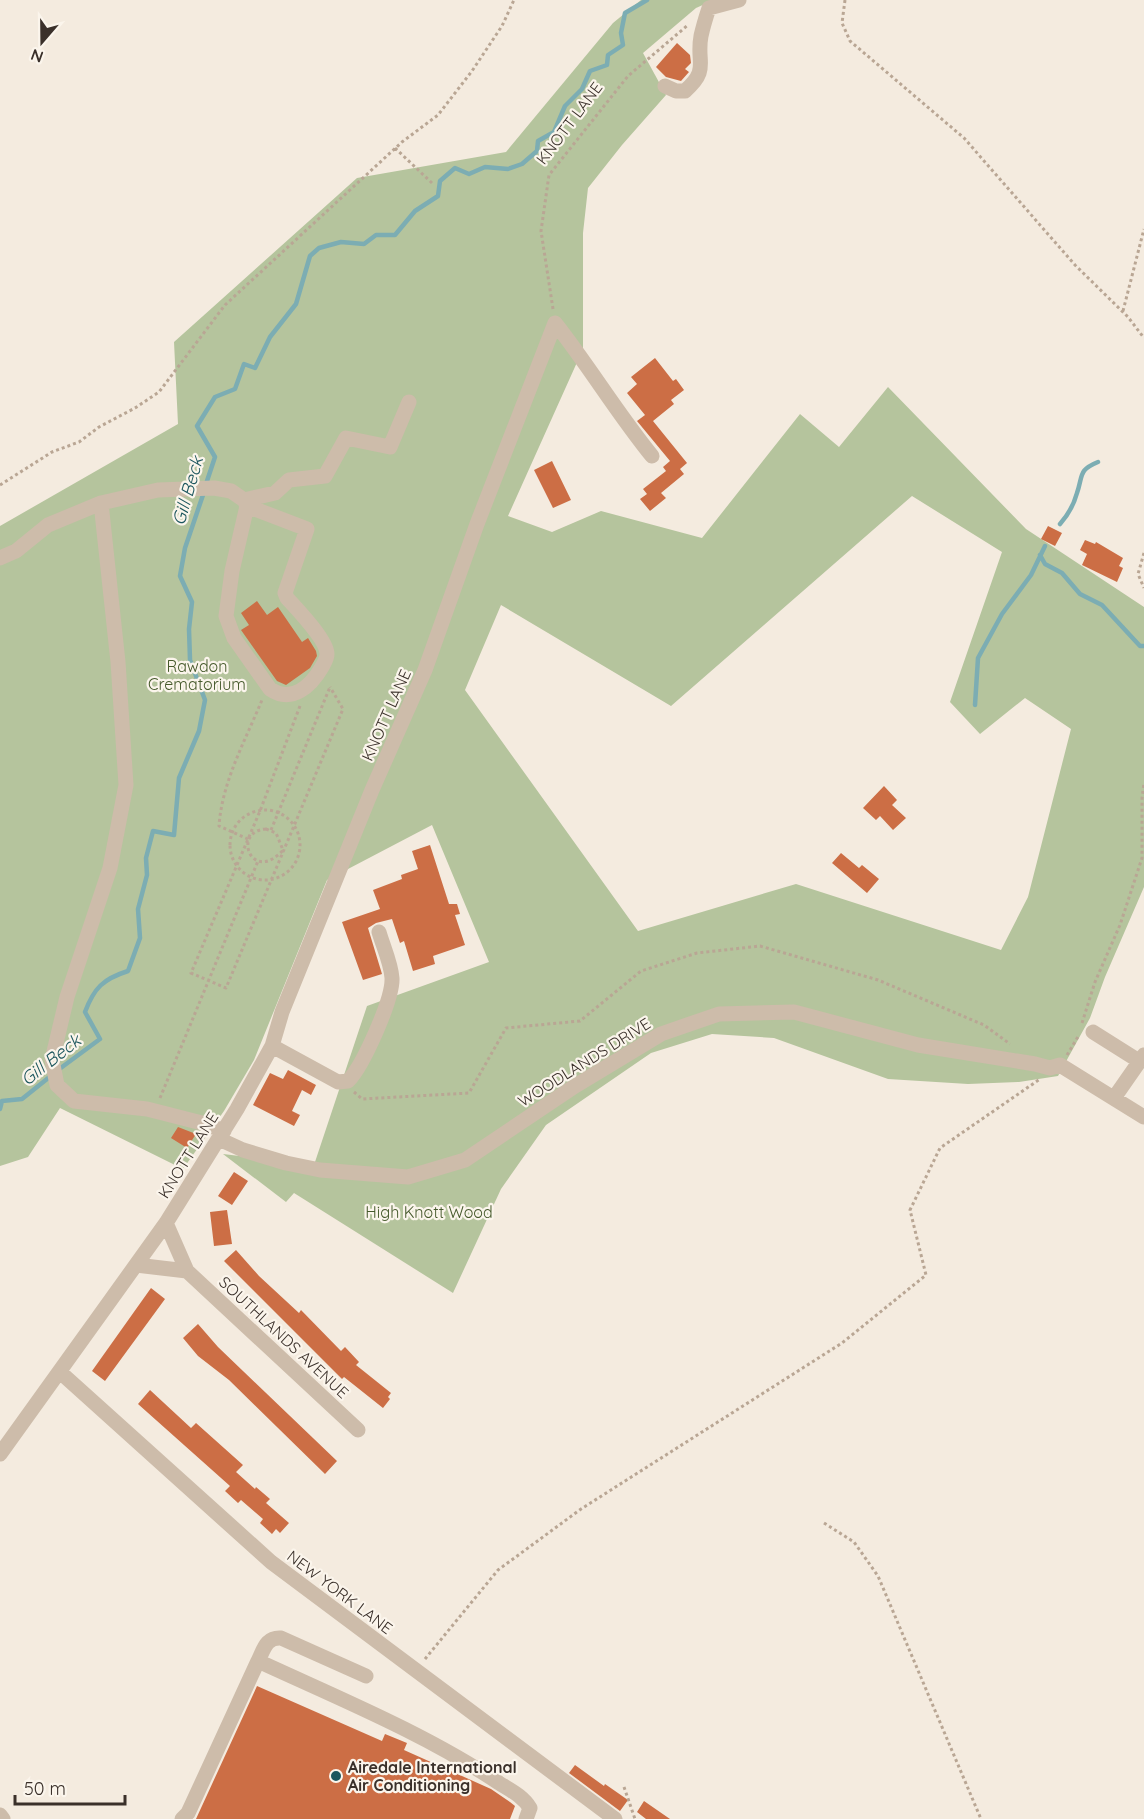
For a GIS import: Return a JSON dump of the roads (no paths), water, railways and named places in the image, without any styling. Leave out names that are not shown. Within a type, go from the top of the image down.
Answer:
[{"type":"street","points":[[665,86],[675,91],[685,91],[700,74],[701,37],[709,8],[739,0]]},
{"type":"street","name":"KNOTT LANE","points":[[0,1455],[166,1223],[221,1135],[272,1046],[282,1012],[372,790],[425,670],[477,524],[555,323],[596,378],[616,410],[652,456]]},
{"type":"street","points":[[245,503],[275,494],[289,480],[325,476],[346,438],[390,447],[409,402]]},
{"type":"street","points":[[0,558],[16,550],[48,525],[102,503],[158,490],[214,488],[231,490],[245,503],[307,529],[285,593],[314,628],[326,650],[326,660],[312,681],[298,693],[277,694],[268,687],[234,638],[226,616],[245,503]]},
{"type":"street","name":"WOODLANDS DRIVE","points":[[102,503],[118,662],[126,785],[110,868],[67,997],[52,1060],[57,1085],[74,1101],[154,1111],[202,1123],[243,1150],[286,1163],[321,1170],[408,1177],[465,1160],[575,1086],[661,1034],[719,1014],[795,1012],[918,1045],[1050,1068],[1060,1065],[1144,1117]]},
{"type":"street","points":[[272,1046],[338,1082],[348,1082],[382,1019],[391,994],[392,976],[379,932]]},
{"type":"street","points":[[1093,1032],[1142,1058],[1114,1098]]},
{"type":"street","name":"SOUTHLANDS AVENUE","points":[[166,1223],[187,1271],[358,1430]]},
{"type":"street","points":[[136,1265],[187,1271]]},
{"type":"street","name":"NEW YORK LANE","points":[[60,1372],[271,1562],[615,1819]]},
{"type":"street","points":[[182,1819],[188,1813],[268,1641],[273,1637],[281,1638],[366,1676]]},
{"type":"street","points":[[258,1661],[395,1725],[478,1769],[525,1800],[530,1808],[526,1819]]},
{"type":"street","points":[[0,1815],[3,1819]]},
{"type":"waterway","name":"Gill Beck","points":[[206,484],[215,457],[197,426],[215,397],[235,389],[244,364],[255,368],[270,337],[296,304],[310,256],[319,248],[341,242],[364,244],[376,235],[395,235],[415,211],[438,196],[440,181],[455,168],[469,174],[485,167],[508,169],[522,164],[537,151],[538,141],[554,132],[565,106],[582,89],[590,71],[607,65],[608,55],[623,45],[621,33],[625,13],[647,0]]},
{"type":"waterway","points":[[1060,524],[1076,497],[1082,474],[1098,462]]},
{"type":"waterway","name":"Gill Beck","points":[[58,1070],[100,1039],[85,1012],[100,985],[128,971],[140,938],[138,909],[147,875],[146,858],[153,831],[174,835],[179,778],[199,731],[205,700],[190,660],[189,629],[192,602],[180,576],[185,548],[204,492]]},
{"type":"waterway","points":[[975,705],[978,658],[1002,614],[1031,575],[1045,546]]},
{"type":"waterway","points":[[1040,555],[1045,564],[1062,573],[1080,594],[1102,605],[1140,646],[1144,646]]},
{"type":"waterway","name":"Gill Beck","points":[[0,1109],[2,1101],[22,1099],[52,1075]]},
{"type":"place","name":"Airedale International Air Conditioning","points":[[336,1776]]},
{"type":"park label","name":"Rawdon Crematorium","points":[[197,675]]},
{"type":"park label","name":"High Knott Wood","points":[[429,1212]]}]
